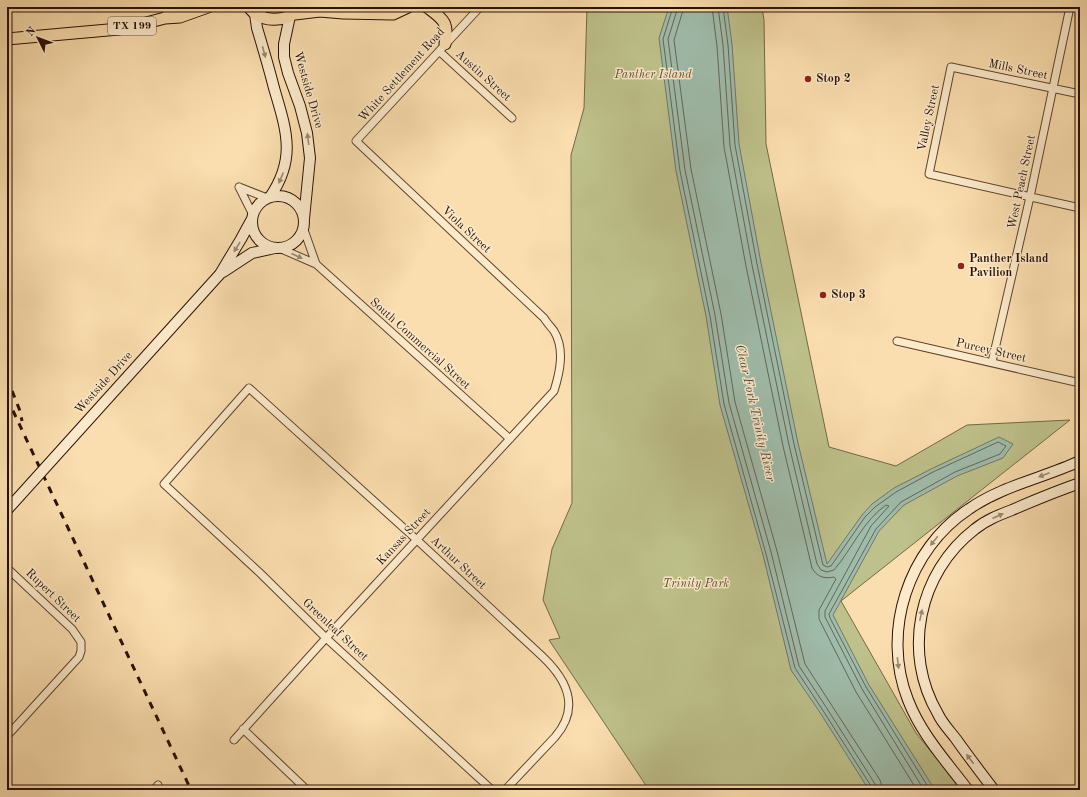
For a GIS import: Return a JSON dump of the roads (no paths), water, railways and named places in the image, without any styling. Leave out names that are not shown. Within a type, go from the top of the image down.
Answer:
[{"type":"main road","points":[[166,18],[178,7]]},
{"type":"main road","points":[[166,18],[180,17],[208,7]]},
{"type":"main road","points":[[249,9],[270,19],[280,19],[295,12],[320,11],[393,14],[408,7]]},
{"type":"main road","points":[[427,7],[445,23],[447,33],[442,47]]},
{"type":"main road","points":[[249,9],[257,28],[287,137],[285,164],[281,179],[268,197],[255,208],[252,217],[253,231],[256,238],[262,243],[277,248],[288,246],[295,242],[300,236],[304,223],[302,213],[298,206],[285,196],[276,195],[268,197]]},
{"type":"main road","name":"Westside Drive","points":[[295,12],[284,44],[284,58],[300,106],[307,133],[310,158],[304,223]]},
{"type":"main road","name":"TX 199","points":[[7,39],[98,32],[135,26],[166,18]]},
{"type":"main road","name":"Westside Drive","points":[[7,510],[220,274],[252,217]]},
{"type":"main road","name":"Westside Drive","points":[[220,274],[252,253],[277,248]]},
{"type":"main road","points":[[968,790],[928,738],[917,719],[904,690],[900,676],[897,628],[905,595],[913,575],[929,547],[944,530],[969,508],[995,495],[1079,460]]},
{"type":"main road","points":[[994,790],[938,715],[929,694],[923,678],[918,656],[921,615],[936,574],[952,550],[975,529],[992,519],[1045,496],[1080,483]]},
{"type":"street","name":"White Settlement Road","points":[[356,141],[480,7]]},
{"type":"street","name":"West Peach Street","points":[[992,362],[1030,198],[1070,7]]},
{"type":"street","name":"Austin Street","points":[[442,47],[512,118]]},
{"type":"street","name":"Mills Street","points":[[951,67],[1080,94]]},
{"type":"street","name":"Valley Street","points":[[951,67],[929,174],[1030,198]]},
{"type":"street","name":"Viola Street","points":[[356,141],[544,318],[555,332],[557,338]]},
{"type":"street","points":[[252,217],[239,187],[268,197]]},
{"type":"street","points":[[1030,198],[1080,208]]},
{"type":"street","name":"South Commercial Street","points":[[304,223],[316,264]]},
{"type":"street","name":"South Commercial Street","points":[[277,248],[316,264],[510,439]]},
{"type":"street","name":"Kansas Street","points":[[234,740],[554,391],[561,371],[560,348],[557,338]]},
{"type":"street","name":"Purcey Street","points":[[897,341],[1080,383]]},
{"type":"street","name":"Arthur Street","points":[[164,484],[249,388],[417,540],[551,665],[562,681],[570,699],[566,721],[562,730],[505,790]]},
{"type":"street","name":"Greenleaf Street","points":[[164,484],[260,573],[326,638],[492,790]]},
{"type":"street","name":"Rupert Street","points":[[7,568],[72,629],[80,642],[81,651],[79,657],[7,736]]},
{"type":"street","points":[[243,730],[307,790]]},
{"type":"water","name":"Clear Fork Trinity River","points":[[669,7],[727,7],[732,44],[739,144],[761,263],[798,443],[827,564],[862,515],[872,504],[894,488],[999,437],[1013,444],[1003,458],[957,476],[904,505],[879,531],[833,615],[869,685],[935,790],[869,790],[791,670],[763,555],[720,405],[706,316],[676,171],[659,38]]},
{"type":"railway","points":[[7,378],[20,411],[22,421]]},
{"type":"railway","points":[[7,398],[191,790]]},
{"type":"place","name":"Stop 2","points":[[808,79]]},
{"type":"place","name":"Panther Island Pavilion","points":[[961,266]]},
{"type":"place","name":"Stop 3","points":[[823,295]]},
{"type":"park label","name":"Panther Island","points":[[653,75]]},
{"type":"park label","name":"Trinity Park","points":[[696,584]]}]
